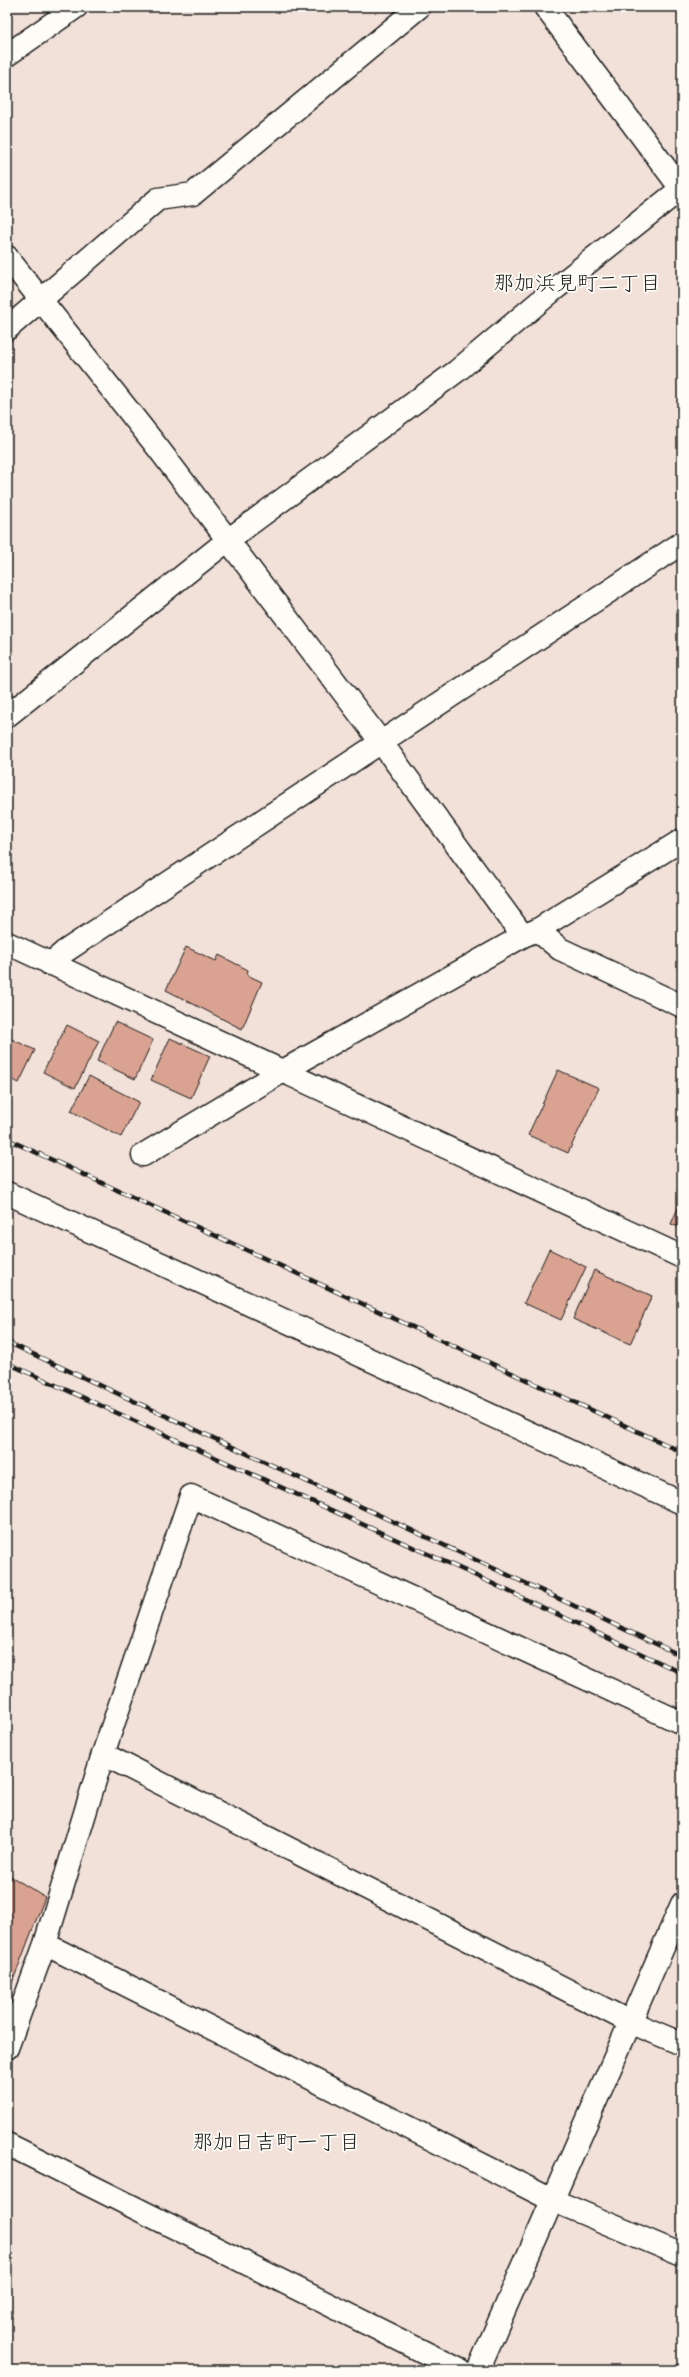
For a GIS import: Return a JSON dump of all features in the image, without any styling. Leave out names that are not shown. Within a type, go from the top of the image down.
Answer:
[{"type":"street","points":[[7,55],[76,7]]},
{"type":"street","points":[[7,329],[158,199],[193,194],[419,7]]},
{"type":"street","points":[[7,716],[228,540],[457,371],[551,292],[682,189],[545,7]]},
{"type":"street","points":[[7,257],[40,301],[158,448],[381,742],[530,933],[560,949],[682,1006]]},
{"type":"street","points":[[50,964],[64,952],[682,543]]},
{"type":"street","points":[[143,1155],[283,1070],[530,933],[682,840]]},
{"type":"street","points":[[7,943],[283,1070],[682,1257]]},
{"type":"street","points":[[7,1194],[682,1502]]},
{"type":"street","points":[[7,2048],[45,1944],[103,1754],[191,1496],[682,1723]]},
{"type":"street","points":[[103,1754],[630,2022],[682,2044]]},
{"type":"street","points":[[478,2370],[682,1904]]},
{"type":"street","points":[[45,1944],[552,2200],[682,2255]]},
{"type":"street","points":[[7,2144],[460,2370]]},
{"type":"building","points":[[186,947],[216,961],[219,955],[248,970],[247,975],[262,982],[242,1029],[166,990]]},
{"type":"building","points":[[115,1022],[153,1040],[135,1079],[97,1061]]},
{"type":"building","points":[[67,1025],[99,1041],[75,1088],[43,1072]]},
{"type":"building","points":[[7,1037],[35,1050],[19,1083],[7,1077]]},
{"type":"building","points":[[170,1038],[210,1056],[191,1098],[151,1080]]},
{"type":"building","points":[[558,1070],[599,1088],[568,1153],[528,1135]]},
{"type":"building","points":[[89,1076],[139,1102],[121,1137],[71,1111]]},
{"type":"building","points":[[682,1199],[682,1228],[671,1224]]},
{"type":"building","points":[[549,1249],[586,1267],[561,1320],[524,1303]]},
{"type":"building","points":[[594,1270],[652,1296],[630,1344],[573,1319]]},
{"type":"building","points":[[7,1874],[45,1897],[7,1996]]},
{"type":"railway","points":[[7,1139],[682,1452]]},
{"type":"railway","points":[[7,1342],[682,1656]]},
{"type":"railway","points":[[7,1363],[472,1574],[682,1673]]},
{"type":"district","name":"那加浜見町二丁目","points":[[577,283]]},
{"type":"district","name":"那加日吉町一丁目","points":[[276,2142]]}]
